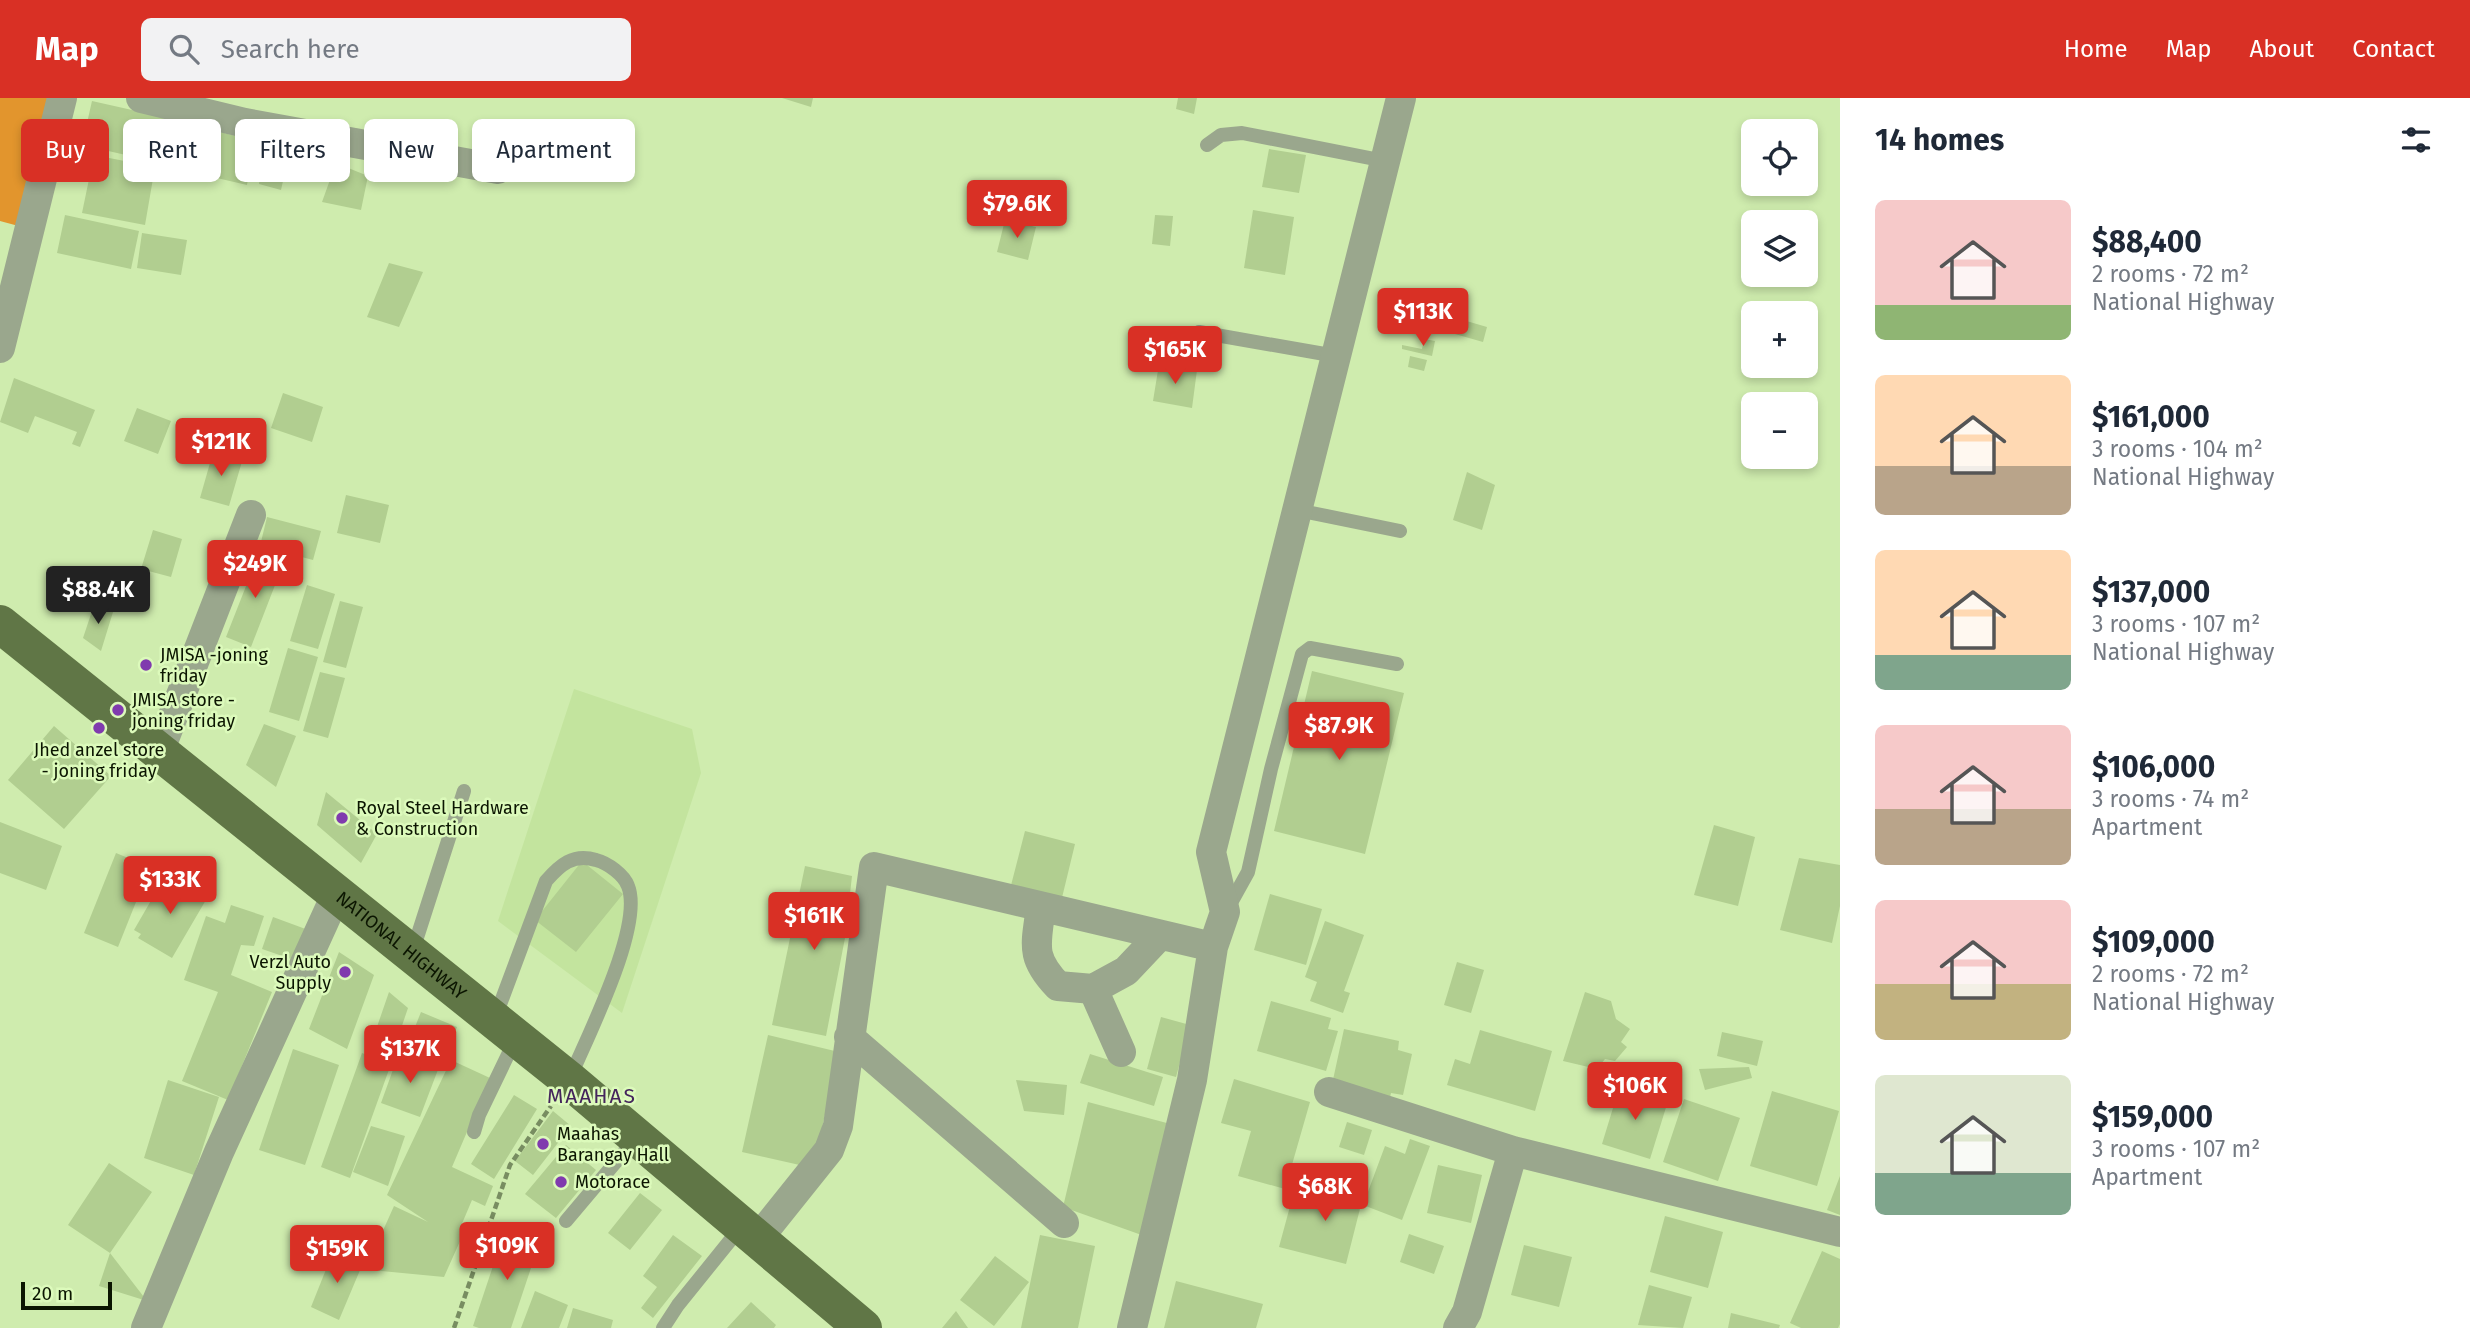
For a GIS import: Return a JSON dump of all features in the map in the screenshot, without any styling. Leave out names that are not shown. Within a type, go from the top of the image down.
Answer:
[{"type":"main road","name":"NATIONAL HIGHWAY","points":[[0,624],[569,1080],[863,1328]]},
{"type":"street","points":[[0,348],[62,98]]},
{"type":"street","points":[[141,98],[245,123],[472,164]]},
{"type":"street","points":[[1132,1328],[1192,1080],[1213,947],[1225,912],[1211,852],[1401,98]]},
{"type":"street","points":[[159,752],[251,515]]},
{"type":"street","points":[[749,1233],[830,1150],[838,1126],[874,867],[1213,947]]},
{"type":"street","points":[[146,1328],[219,1152],[335,895]]},
{"type":"street","points":[[1041,907],[1036,941],[1039,967],[1058,986],[1093,989],[1126,971],[1160,935]]},
{"type":"street","points":[[1093,989],[1121,1052]]},
{"type":"street","points":[[849,1037],[1064,1223]]},
{"type":"street","points":[[1329,1092],[1513,1151],[1840,1232]]},
{"type":"street","points":[[1458,1328],[1467,1312],[1513,1151]]},
{"type":"lane","points":[[1208,145],[1222,135],[1241,132],[1385,161]]},
{"type":"lane","points":[[1199,332],[1336,356]]},
{"type":"lane","points":[[1297,510],[1400,531]]},
{"type":"lane","points":[[1225,912],[1248,872],[1271,769],[1302,654],[1310,648],[1397,664]]},
{"type":"lane","points":[[411,954],[464,791]]},
{"type":"lane","points":[[474,1132],[547,881],[560,864],[579,857],[596,860],[613,868],[628,885],[630,931],[569,1080]]},
{"type":"lane","points":[[566,1221],[637,1137]]},
{"type":"lane","points":[[663,1328],[678,1305],[749,1233]]},
{"type":"path","points":[[454,1328],[510,1166],[569,1080]]},
{"type":"shaded area","points":[[0,98],[67,98],[62,119],[21,119],[21,182],[48,182],[37,231],[0,221]]},
{"type":"shaded area","points":[[574,689],[692,729],[701,773],[622,1013],[498,921]]},
{"type":"building","points":[[782,98],[813,98],[811,107]]},
{"type":"building","points":[[1178,98],[1197,98],[1194,114],[1176,109]]},
{"type":"building","points":[[92,101],[172,119],[123,119],[123,154],[109,151],[109,119],[88,119]]},
{"type":"building","points":[[221,132],[235,136],[235,182],[248,182],[247,185],[221,179]]},
{"type":"building","points":[[1269,149],[1306,155],[1299,193],[1262,187]]},
{"type":"building","points":[[109,158],[123,161],[123,182],[152,182],[145,225],[82,213],[88,182],[109,182]]},
{"type":"building","points":[[350,169],[364,174],[364,182],[367,182],[361,210],[322,202],[329,182],[350,182]]},
{"type":"building","points":[[259,182],[283,182],[281,190]]},
{"type":"building","points":[[1253,210],[1294,217],[1285,275],[1244,268]]},
{"type":"building","points":[[65,215],[139,231],[131,269],[57,253]]},
{"type":"building","points":[[1155,215],[1173,216],[1170,246],[1152,244]]},
{"type":"building","points":[[1005,220],[1036,227],[1028,260],[997,252]]},
{"type":"building","points":[[142,233],[187,240],[181,275],[137,268]]},
{"type":"building","points":[[389,263],[423,272],[399,327],[367,317]]},
{"type":"building","points":[[1439,313],[1487,327],[1483,342],[1434,328]]},
{"type":"building","points":[[1162,331],[1211,338],[1199,355],[1172,351],[1170,362],[1158,360]]},
{"type":"building","points":[[1424,339],[1435,341],[1432,356],[1402,349],[1402,345],[1422,349]]},
{"type":"building","points":[[1410,356],[1427,360],[1424,371],[1408,367]]},
{"type":"building","points":[[1159,364],[1197,370],[1192,408],[1153,401]]},
{"type":"building","points":[[14,378],[95,410],[80,447],[72,444],[77,432],[35,416],[28,433],[0,422]]},
{"type":"building","points":[[283,393],[323,407],[312,442],[271,428]]},
{"type":"building","points":[[137,408],[171,421],[158,454],[124,441]]},
{"type":"building","points":[[214,449],[243,458],[229,506],[200,498]]},
{"type":"building","points":[[1467,472],[1495,485],[1482,530],[1453,520]]},
{"type":"building","points":[[346,495],[389,505],[380,543],[337,533]]},
{"type":"building","points":[[267,517],[321,531],[313,560],[260,546]]},
{"type":"building","points":[[153,530],[182,539],[171,577],[141,569]]},
{"type":"building","points":[[259,553],[284,562],[251,647],[226,637]]},
{"type":"building","points":[[307,585],[335,594],[318,649],[290,641]]},
{"type":"building","points":[[340,601],[363,607],[346,668],[323,662]]},
{"type":"building","points":[[95,602],[113,612],[101,651],[83,638]]},
{"type":"building","points":[[288,648],[318,657],[299,721],[269,712]]},
{"type":"building","points":[[1312,671],[1404,693],[1365,854],[1274,831]]},
{"type":"building","points":[[320,672],[345,678],[328,738],[303,731]]},
{"type":"building","points":[[264,724],[296,736],[276,787],[246,765]]},
{"type":"building","points":[[54,726],[111,776],[64,829],[8,780]]},
{"type":"building","points":[[326,792],[377,834],[361,863],[317,825]]},
{"type":"building","points":[[0,822],[62,846],[46,890],[0,873]]},
{"type":"building","points":[[1714,825],[1755,837],[1738,906],[1694,895]]},
{"type":"building","points":[[1025,831],[1075,844],[1060,906],[1009,893]]},
{"type":"building","points":[[116,853],[150,867],[118,947],[84,933]]},
{"type":"building","points":[[1799,858],[1840,865],[1840,906],[1832,943],[1780,930]]},
{"type":"building","points":[[582,861],[623,894],[576,952],[535,920]]},
{"type":"building","points":[[805,866],[852,876],[845,938],[826,1036],[772,1025]]},
{"type":"building","points":[[164,878],[187,892],[193,883],[210,893],[172,958],[138,938],[141,934],[134,930]]},
{"type":"building","points":[[1270,894],[1322,909],[1306,965],[1254,950]]},
{"type":"building","points":[[231,905],[264,916],[254,946],[241,945],[231,975],[272,992],[228,1100],[182,1081],[218,992],[184,980],[206,916],[225,923]]},
{"type":"building","points":[[273,917],[311,931],[300,962],[262,949]]},
{"type":"building","points":[[1325,921],[1364,935],[1344,991],[1350,993],[1343,1013],[1310,1001],[1317,982],[1305,977]]},
{"type":"building","points":[[339,952],[374,975],[347,1049],[309,1029]]},
{"type":"building","points":[[1457,962],[1484,970],[1471,1013],[1444,1005]]},
{"type":"building","points":[[389,992],[408,1008],[391,1058],[369,1050]]},
{"type":"building","points":[[1585,992],[1611,1001],[1616,1019],[1630,1029],[1621,1042],[1627,1047],[1615,1061],[1605,1059],[1597,1069],[1563,1061]]},
{"type":"building","points":[[1271,1001],[1331,1018],[1328,1029],[1338,1031],[1326,1071],[1257,1051]]},
{"type":"building","points":[[421,1012],[457,1027],[443,1062],[407,1047]]},
{"type":"building","points":[[1161,1017],[1190,1025],[1176,1077],[1147,1069]]},
{"type":"building","points":[[1344,1029],[1399,1041],[1398,1050],[1412,1054],[1403,1095],[1391,1093],[1389,1102],[1331,1089]]},
{"type":"building","points":[[1480,1030],[1552,1051],[1535,1111],[1447,1085],[1455,1059],[1470,1064]]},
{"type":"building","points":[[1722,1032],[1763,1041],[1757,1066],[1717,1056]]},
{"type":"building","points":[[768,1035],[839,1052],[813,1168],[742,1152]]},
{"type":"building","points":[[293,1049],[339,1065],[305,1165],[259,1150]]},
{"type":"building","points":[[362,1053],[391,1064],[350,1178],[321,1167]]},
{"type":"building","points":[[399,1053],[439,1067],[420,1117],[381,1103]]},
{"type":"building","points":[[1090,1054],[1163,1077],[1154,1106],[1080,1083]]},
{"type":"building","points":[[451,1060],[490,1078],[452,1167],[493,1186],[485,1206],[472,1200],[461,1226],[465,1230],[444,1277],[371,1270],[368,1264],[394,1206],[428,1222],[387,1195]]},
{"type":"building","points":[[1749,1067],[1752,1078],[1705,1090],[1699,1069]]},
{"type":"building","points":[[1234,1079],[1310,1102],[1285,1189],[1238,1176],[1251,1131],[1221,1123]]},
{"type":"building","points":[[168,1080],[219,1097],[194,1175],[144,1158]]},
{"type":"building","points":[[1016,1080],[1067,1085],[1064,1115],[1024,1111]]},
{"type":"building","points":[[1620,1085],[1668,1101],[1650,1159],[1602,1144]]},
{"type":"building","points":[[1772,1091],[1839,1111],[1817,1186],[1750,1166]]},
{"type":"building","points":[[514,1095],[537,1109],[494,1179],[471,1164]]},
{"type":"building","points":[[1684,1099],[1740,1118],[1718,1181],[1663,1162]]},
{"type":"building","points":[[1088,1102],[1178,1126],[1150,1238],[1063,1207]]},
{"type":"building","name":"Maahas Barangay Hall","points":[[553,1111],[571,1126],[533,1175],[515,1161]]},
{"type":"building","points":[[1347,1122],[1372,1130],[1364,1155],[1339,1147]]},
{"type":"building","points":[[371,1126],[405,1136],[388,1186],[353,1172]]},
{"type":"building","points":[[1410,1139],[1430,1146],[1402,1220],[1363,1205],[1385,1146],[1405,1154]]},
{"type":"building","name":"Motorace","points":[[566,1145],[596,1170],[556,1218],[525,1194]]},
{"type":"building","points":[[109,1163],[152,1192],[110,1253],[68,1225]]},
{"type":"building","points":[[1438,1165],[1482,1175],[1471,1223],[1427,1213]]},
{"type":"building","points":[[1840,1176],[1840,1215],[1827,1210]]},
{"type":"building","points":[[1327,1179],[1365,1189],[1346,1264],[1279,1247],[1292,1199],[1320,1206]]},
{"type":"building","points":[[640,1193],[662,1210],[630,1250],[608,1233]]},
{"type":"building","points":[[1665,1216],[1723,1232],[1708,1288],[1650,1272]]},
{"type":"building","points":[[505,1230],[540,1241],[511,1328],[479,1328],[473,1326]]},
{"type":"building","points":[[1409,1234],[1444,1246],[1434,1274],[1400,1262]]},
{"type":"building","points":[[673,1235],[702,1256],[653,1318],[641,1308],[657,1287],[643,1276]]},
{"type":"building","points":[[1040,1235],[1095,1246],[1078,1328],[1021,1328]]},
{"type":"building","points":[[1524,1245],[1572,1257],[1559,1307],[1511,1295]]},
{"type":"building","points":[[1822,1251],[1840,1259],[1840,1324],[1838,1328],[1801,1328],[1790,1323]]},
{"type":"building","points":[[333,1252],[363,1263],[339,1320],[311,1307]]},
{"type":"building","points":[[110,1253],[147,1301],[99,1286]]},
{"type":"building","points":[[995,1256],[1029,1282],[994,1326],[960,1300]]},
{"type":"building","points":[[1176,1281],[1263,1304],[1256,1328],[1164,1328]]},
{"type":"building","points":[[1649,1285],[1692,1297],[1683,1328],[1638,1325]]},
{"type":"building","points":[[535,1291],[568,1305],[559,1328],[521,1328]]},
{"type":"building","points":[[751,1302],[776,1325],[774,1328],[727,1328]]},
{"type":"building","points":[[573,1308],[613,1320],[611,1328],[567,1328]]},
{"type":"building","points":[[956,1311],[968,1328],[942,1328]]},
{"type":"building","points":[[1731,1313],[1780,1325],[1779,1328],[1728,1328]]},
{"type":"place","name":"JMISA -joning friday","points":[[146,665]]},
{"type":"place","name":"JMISA store - joning friday","points":[[118,710]]},
{"type":"place","name":"Jhed anzel store - joning friday","points":[[99,728]]},
{"type":"place","name":"Royal Steel Hardware & Construction","points":[[342,818]]},
{"type":"place","name":"Verzl Auto Supply","points":[[345,972]]},
{"type":"place","name":"Maahas Barangay Hall","points":[[543,1144]]},
{"type":"place","name":"Motorace","points":[[561,1182]]},
{"type":"district","name":"MAAHAS","points":[[592,1096]]}]
